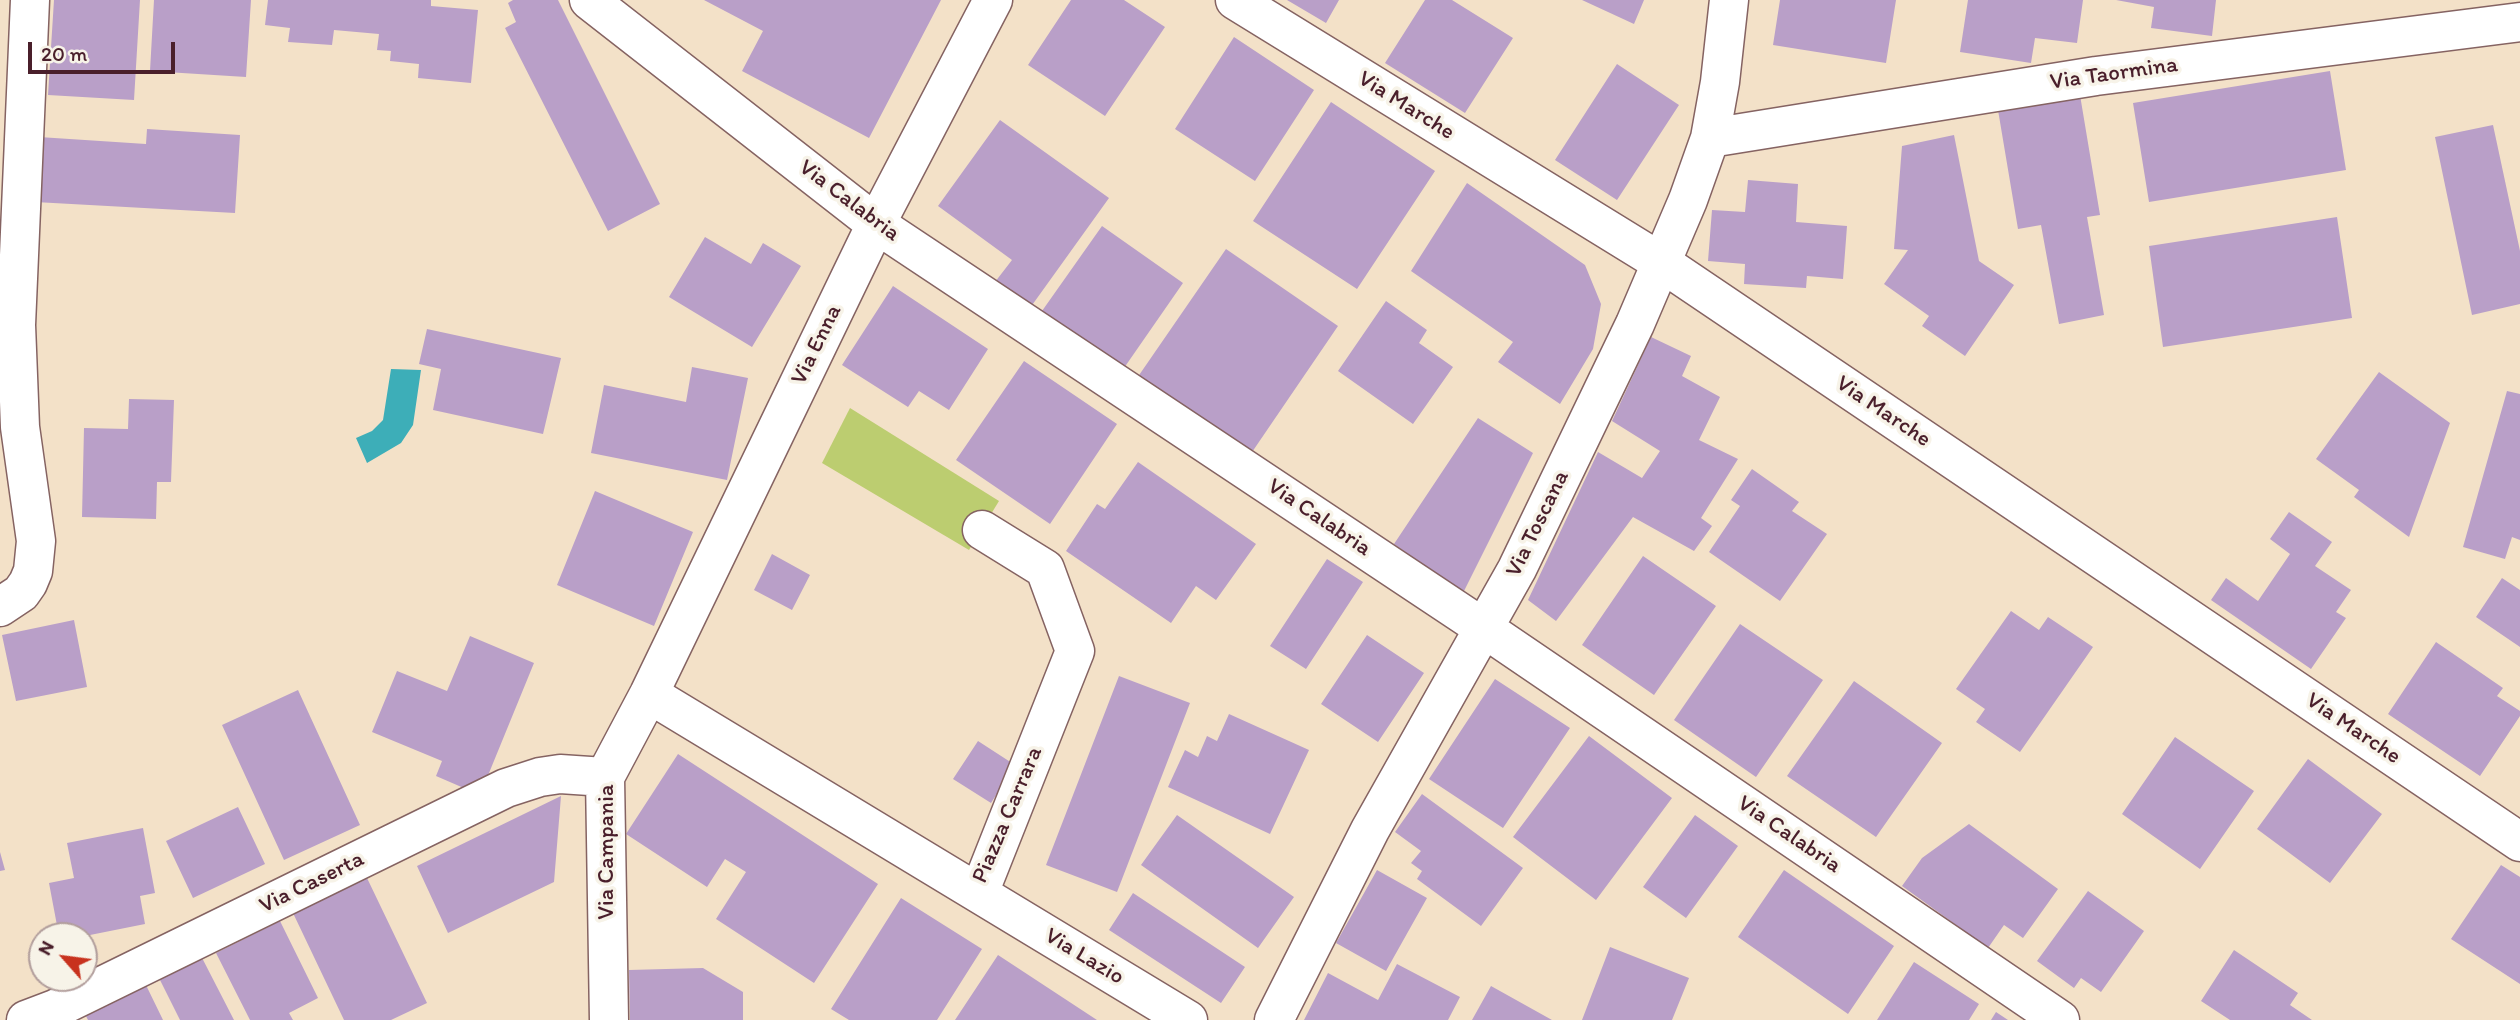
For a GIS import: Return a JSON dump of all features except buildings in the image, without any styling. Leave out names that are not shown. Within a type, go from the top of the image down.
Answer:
[{"type":"street","points":[[14,595],[33,571],[36,541],[20,428],[16,325],[30,0]]},
{"type":"street","name":"Via Calabria","points":[[589,0],[876,224],[1485,629],[2060,1020]]},
{"type":"street","name":"Via Enna","points":[[649,694],[876,224],[993,0]]},
{"type":"street","name":"Via Marche","points":[[1235,0],[1662,263],[2520,842]]},
{"type":"street","name":"Via Toscana","points":[[1274,1020],[1364,841],[1517,569],[1635,324],[1688,200],[1710,138],[1720,82],[1729,0]]},
{"type":"street","name":"Via Taormina","points":[[1710,138],[2096,76],[2520,22]]},
{"type":"street","name":"Piazza Carrara","points":[[649,694],[979,893],[1075,651],[1045,569],[982,530]]},
{"type":"street","name":"Via Campania","points":[[609,1020],[605,777],[649,694]]},
{"type":"street","name":"Via Caserta","points":[[26,1020],[55,1009],[506,788],[531,779],[560,774],[605,777]]},
{"type":"street","name":"Via Lazio","points":[[979,893],[1188,1020]]},
{"type":"green space","points":[[850,408],[999,501],[969,550],[822,463]]},
{"type":"water","points":[[391,369],[421,370],[413,425],[401,443],[367,463],[356,438],[372,431],[383,420]]}]
